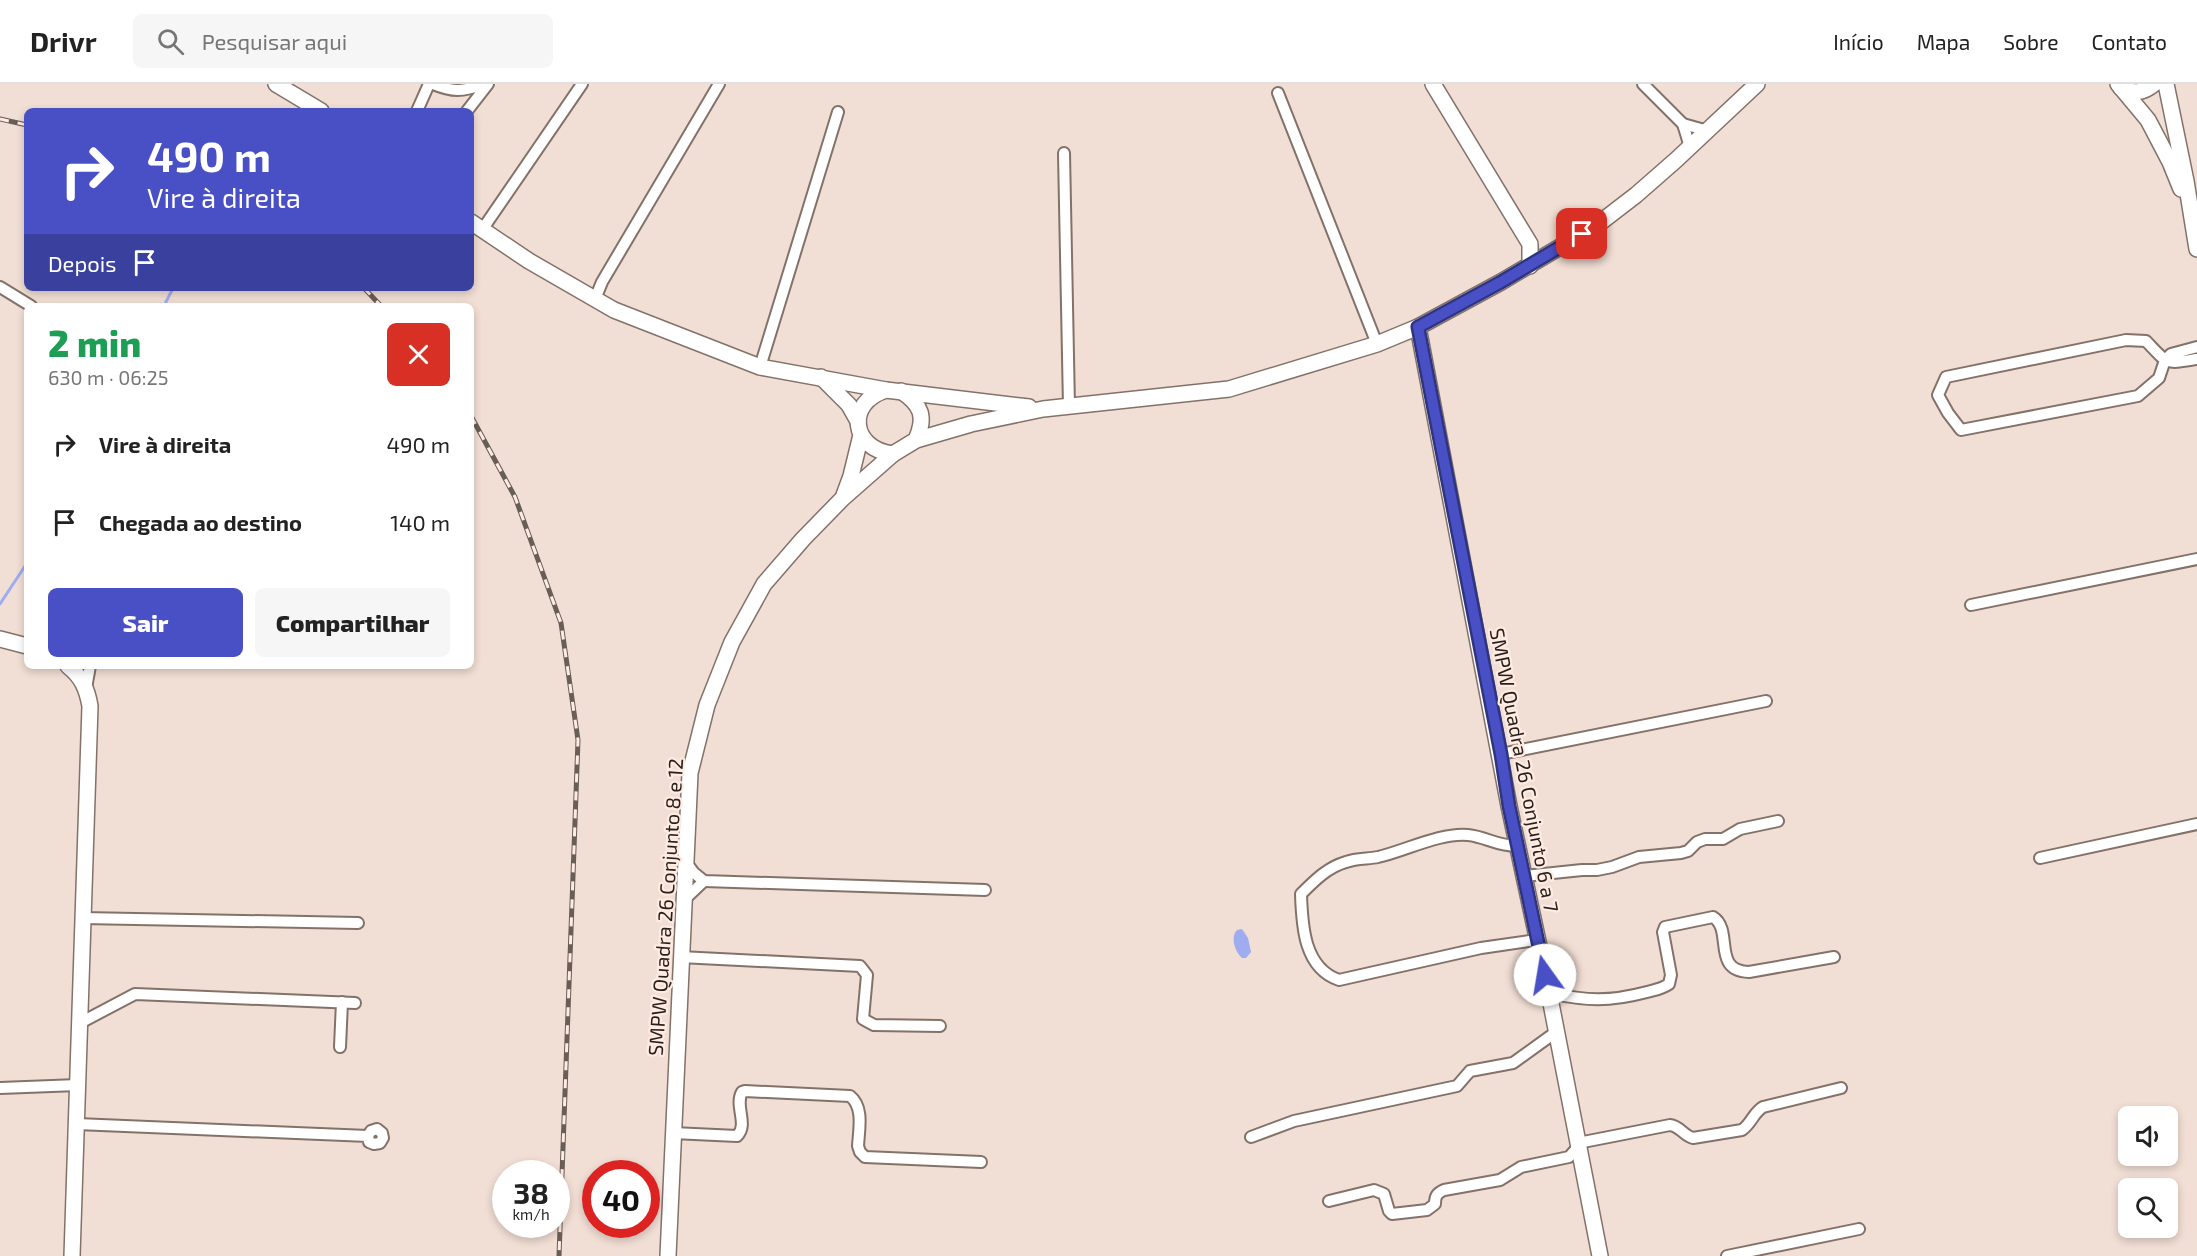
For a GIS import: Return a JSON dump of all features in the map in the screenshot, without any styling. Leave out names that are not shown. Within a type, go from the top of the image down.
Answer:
[{"type":"street","points":[[276,84],[316,108]]},
{"type":"street","points":[[419,108],[431,84],[450,91],[466,91],[483,84]]},
{"type":"street","points":[[469,108],[488,84]]},
{"type":"street","points":[[582,84],[477,226],[529,261],[614,310],[760,367],[893,390],[1043,409]]},
{"type":"street","points":[[595,299],[602,282],[719,84]]},
{"type":"street","points":[[1433,84],[1530,244],[1530,266]]},
{"type":"street","points":[[1643,84],[1683,124],[1690,147]]},
{"type":"street","points":[[2120,86],[2130,92],[2139,92],[2154,84]]},
{"type":"street","points":[[2166,84],[2197,249]]},
{"type":"street","points":[[821,377],[849,405],[868,446],[880,452],[893,454],[916,440],[961,427],[1043,409],[1229,389],[1377,344],[1418,327],[1530,266],[1605,219],[1636,195],[1758,85]]},
{"type":"street","points":[[2120,86],[2148,120],[2170,162],[2190,211]]},
{"type":"street","points":[[1278,93],[1377,344]]},
{"type":"street","points":[[760,367],[838,112]]},
{"type":"street","points":[[1683,124],[1708,131]]},
{"type":"street","points":[[1064,153],[1069,407]]},
{"type":"street","points":[[1530,244],[1552,252]]},
{"type":"street","points":[[0,287],[26,303]]},
{"type":"street","name":"SMPW Quadra 26 Conjunto 6 a 7","points":[[1418,327],[1536,940],[1549,993],[1577,1152],[1600,1256]]},
{"type":"street","points":[[2197,347],[2171,354],[2165,360],[2159,378],[2138,396],[1961,430],[1947,413],[1938,395],[1946,377],[2126,340],[2146,341],[2165,360],[2172,363],[2197,359]]},
{"type":"street","points":[[859,428],[860,410],[866,400],[875,393],[893,390],[913,399],[921,412],[922,426],[916,440]]},
{"type":"street","name":"SMPW Quadra 26 Conjunto 8 e 12","points":[[843,498],[851,476],[859,428]]},
{"type":"street","name":"SMPW Quadra 26 Conjunto 8 e 12","points":[[668,1256],[690,773],[707,705],[732,642],[765,584],[803,538],[843,498],[893,454]]},
{"type":"street","points":[[1971,605],[2197,559]]},
{"type":"street","points":[[0,639],[24,645]]},
{"type":"street","points":[[72,669],[86,688],[90,706],[72,1256]]},
{"type":"street","points":[[86,688],[89,669]]},
{"type":"street","points":[[1501,754],[1766,702]]},
{"type":"street","points":[[1524,876],[1597,870],[1638,857],[1681,853],[1705,839],[1724,839],[1740,829],[1778,821]]},
{"type":"street","points":[[2040,858],[2197,824]]},
{"type":"street","points":[[1518,846],[1502,846],[1460,835],[1428,841],[1379,857],[1346,862],[1321,874],[1301,894],[1302,926],[1315,964],[1327,976],[1339,980],[1481,948],[1536,940]]},
{"type":"street","points":[[685,861],[704,881],[985,890]]},
{"type":"street","points":[[683,901],[704,881]]},
{"type":"street","points":[[1549,993],[1593,1001],[1637,995],[1664,987],[1669,984],[1671,975],[1663,932],[1665,927],[1713,917],[1719,924],[1727,962],[1737,970],[1749,972],[1834,957]]},
{"type":"street","points":[[82,918],[358,922]]},
{"type":"street","points":[[680,957],[860,966],[867,975],[864,1019],[867,1022],[874,1025],[940,1026]]},
{"type":"street","points":[[80,1023],[135,994],[355,1003]]},
{"type":"street","points":[[340,1047],[342,1002]]},
{"type":"street","points":[[1251,1137],[1294,1121],[1457,1086],[1470,1071],[1513,1063],[1556,1032]]},
{"type":"street","points":[[0,1088],[78,1085]]},
{"type":"street","points":[[1329,1201],[1374,1190],[1384,1194],[1392,1214],[1427,1210],[1435,1204],[1438,1192],[1500,1180],[1521,1167],[1670,1125],[1677,1126],[1688,1137],[1694,1138],[1742,1130],[1754,1113],[1763,1107],[1841,1088]]},
{"type":"street","points":[[673,1133],[737,1136],[741,1129],[739,1097],[745,1091],[850,1096],[859,1108],[858,1146],[865,1157],[981,1162]]},
{"type":"street","points":[[78,1124],[368,1136]]},
{"type":"street","points":[[1727,1256],[1859,1229]]},
{"type":"water","points":[[1242,929],[1248,938],[1251,952],[1246,958],[1242,958],[1235,948],[1235,933]]},
{"type":"waterway","points":[[166,303],[172,291]]},
{"type":"waterway","points":[[0,604],[24,568]]},
{"type":"railway","points":[[0,119],[24,124]]},
{"type":"railway","points":[[367,291],[378,303]]},
{"type":"railway","points":[[474,422],[515,497],[561,623],[578,740],[559,1256]]},
{"type":"route","points":[[1545,975],[1509,806],[1501,754],[1418,327],[1582,234]]}]
